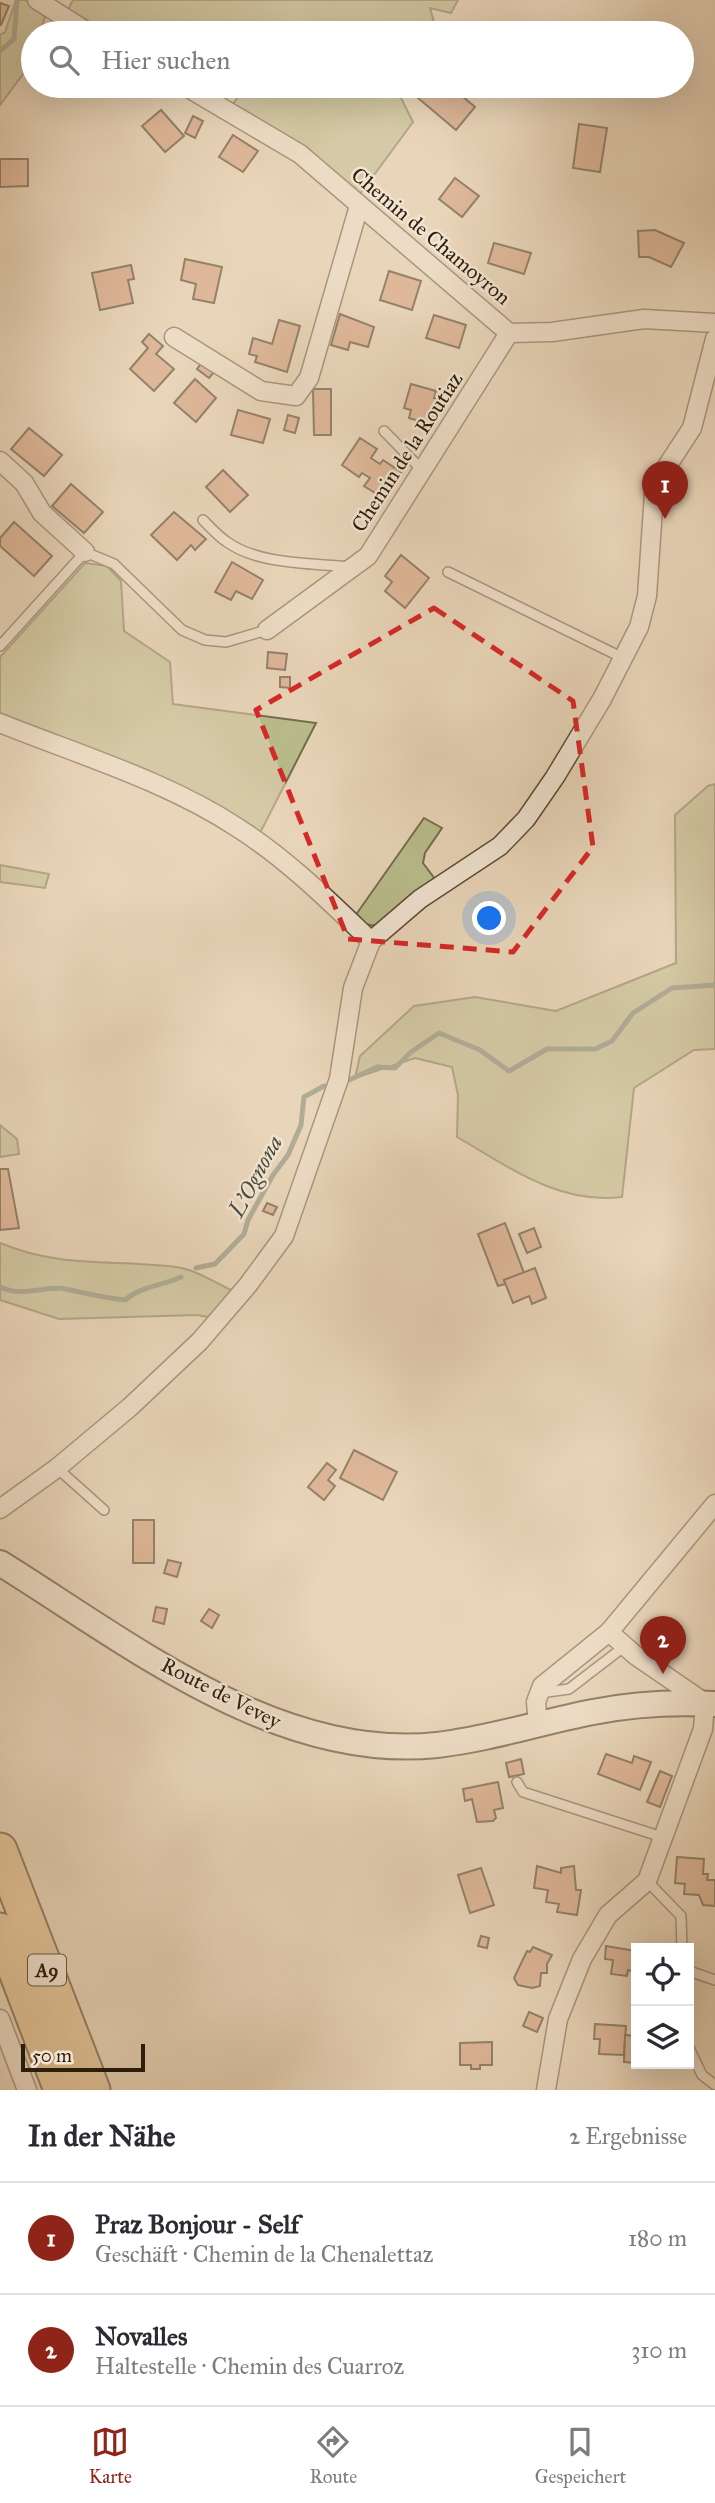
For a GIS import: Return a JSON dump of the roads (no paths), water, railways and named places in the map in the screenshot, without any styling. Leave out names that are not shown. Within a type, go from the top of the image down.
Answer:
[{"type":"highway","name":"A9","points":[[0,1850],[93,2090]]},
{"type":"highway","name":"A9","points":[[0,1930],[61,2090]]},
{"type":"street","points":[[37,0],[70,21]]},
{"type":"street","name":"Chemin de Chamoyron","points":[[205,98],[300,155],[509,333],[552,332],[644,319],[715,323]]},
{"type":"street","points":[[174,337],[261,391],[296,396],[309,378],[359,206]]},
{"type":"street","name":"Chemin de la Routiaz","points":[[267,630],[349,567],[368,556],[424,472],[509,333]]},
{"type":"street","points":[[0,1509],[57,1468],[130,1407],[200,1341],[248,1285],[284,1236],[339,1079],[353,988],[371,942],[420,899],[500,846],[526,819],[595,710],[639,627],[646,596],[654,494],[658,480],[692,428],[715,339]]},
{"type":"street","name":"Chemin de la Routiaz","points":[[0,461],[24,483],[42,513],[85,552]]},
{"type":"street","points":[[0,723],[181,796],[238,827],[304,877],[371,942]]},
{"type":"street","points":[[538,1725],[537,1693],[542,1686],[609,1632],[715,1504]]},
{"type":"street","name":"Route de Vevey","points":[[0,1563],[182,1676],[245,1709],[292,1728],[351,1743],[392,1746],[478,1739],[628,1707],[710,1703]]},
{"type":"street","points":[[546,2090],[558,2020],[582,1959],[608,1915],[648,1881],[710,1703],[625,1646],[609,1632]]},
{"type":"street","points":[[0,2019],[27,2090]]},
{"type":"lane","points":[[384,431],[424,472]]},
{"type":"lane","points":[[203,520],[228,543],[245,551],[270,558],[349,567]]},
{"type":"lane","points":[[0,646],[85,552]]},
{"type":"lane","name":"Chemin de la Routiaz","points":[[85,552],[114,564],[181,630],[205,640],[226,642],[267,630]]},
{"type":"lane","points":[[448,572],[623,658]]},
{"type":"lane","points":[[57,1468],[104,1510]]},
{"type":"lane","points":[[537,1693],[569,1689],[625,1646]]},
{"type":"lane","points":[[517,1782],[523,1792],[662,1837]]},
{"type":"lane","points":[[648,1881],[681,1916],[682,1943]]},
{"type":"lane","points":[[694,1973],[715,1980]]},
{"type":"lane","points":[[694,2058],[702,2075],[715,2085]]},
{"type":"waterway","points":[[0,51],[14,39],[17,0]]},
{"type":"waterway","name":"L'Ognona","points":[[349,1080],[377,1067],[395,1068],[411,1052],[439,1033],[480,1050],[509,1071],[547,1049],[595,1049],[612,1041],[633,1013],[672,988],[715,985]]},
{"type":"waterway","name":"L'Ognona","points":[[196,1268],[215,1264],[244,1234],[248,1220],[273,1175],[288,1155],[301,1125],[304,1097],[324,1086]]},
{"type":"waterway","name":"L'Ognona","points":[[0,1287],[17,1291],[58,1288],[125,1300],[138,1292],[181,1277]]},
{"type":"place","name":"Praz Bonjour - Self","points":[[665,519]]},
{"type":"place","name":"Novalles","points":[[663,1674]]}]
